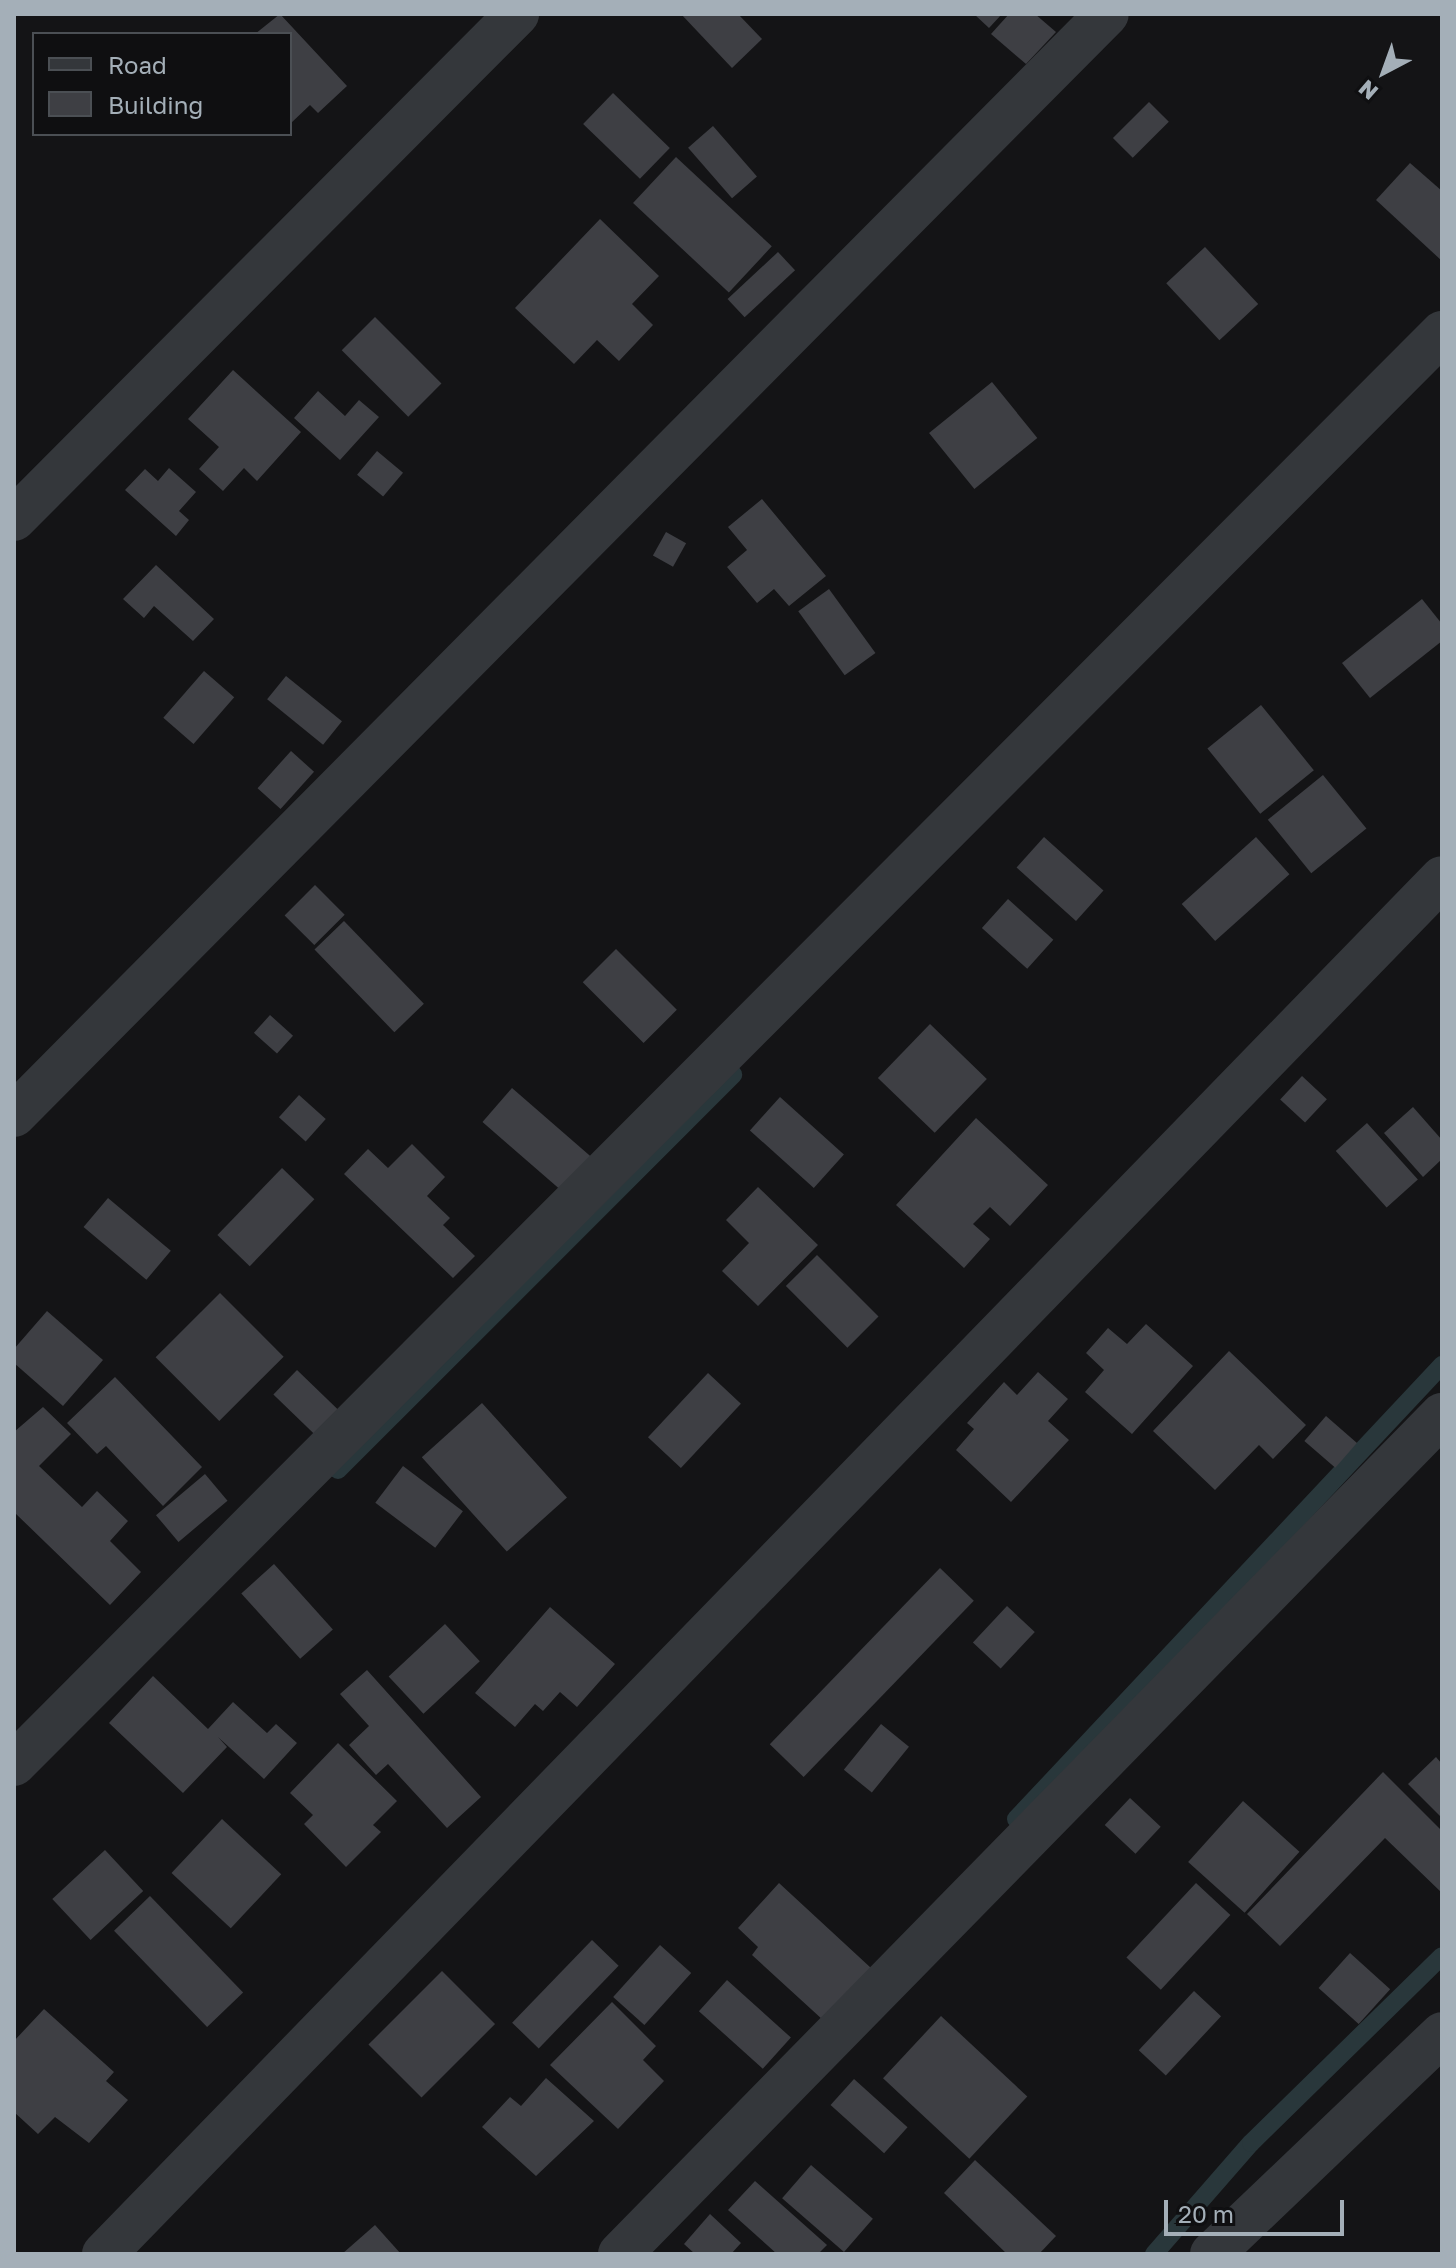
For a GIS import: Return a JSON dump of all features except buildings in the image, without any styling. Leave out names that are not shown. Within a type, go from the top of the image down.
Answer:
[{"type":"street","points":[[14,519],[517,14]]},
{"type":"street","points":[[14,1115],[1107,14]]},
{"type":"street","points":[[14,1764],[1442,333]]},
{"type":"street","points":[[104,2254],[1442,878]]},
{"type":"street","points":[[620,2254],[1442,1415]]},
{"type":"street","points":[[1212,2254],[1442,2034]]},
{"type":"waterway","points":[[338,1470],[733,1075]]},
{"type":"waterway","points":[[1016,1819],[1442,1365]]},
{"type":"waterway","points":[[1154,2254],[1251,2143],[1442,1956]]}]
